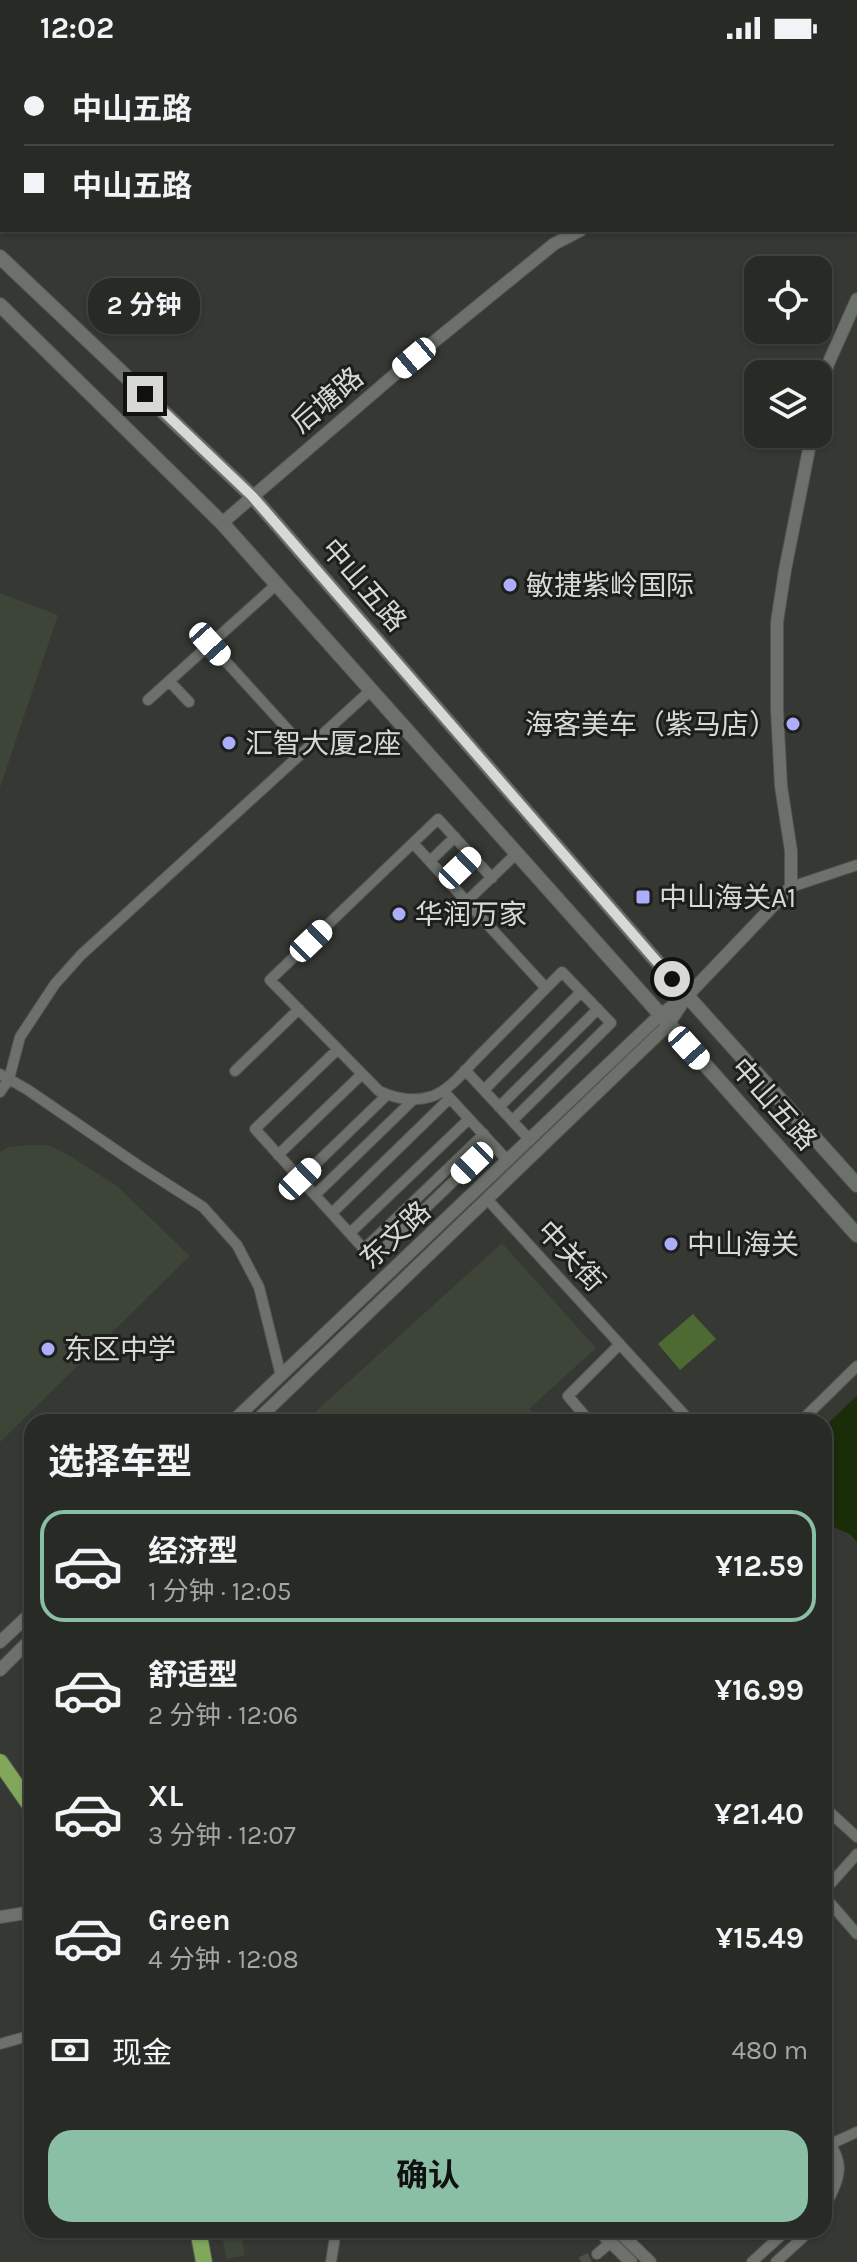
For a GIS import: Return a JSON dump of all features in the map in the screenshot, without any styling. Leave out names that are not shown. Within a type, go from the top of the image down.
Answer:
[{"type":"main road","name":"中山五路","points":[[0,257],[252,496],[687,996],[857,1185]]},
{"type":"main road","name":"中山五路","points":[[1,307],[222,523],[857,1235]]},
{"type":"main road","points":[[0,1762],[24,1796]]},
{"type":"main road","points":[[0,1778],[24,1811]]},
{"type":"main road","points":[[190,2238],[195,2262]]},
{"type":"main road","points":[[200,2238],[204,2262]]},
{"type":"street","name":"后塘路","points":[[222,523],[425,348],[554,244],[577,232]]},
{"type":"street","points":[[830,360],[857,299]]},
{"type":"street","points":[[791,887],[791,851],[781,786],[777,622],[809,448]]},
{"type":"street","points":[[148,700],[277,584]]},
{"type":"street","points":[[210,644],[290,732]]},
{"type":"street","points":[[169,681],[189,702]]},
{"type":"street","points":[[0,1092],[20,1037],[55,984],[81,955],[371,690]]},
{"type":"street","points":[[446,1094],[414,1099],[379,1091],[270,980],[438,819],[492,878]]},
{"type":"street","points":[[430,861],[455,837]]},
{"type":"street","points":[[413,843],[546,988]]},
{"type":"street","points":[[466,902],[516,854]]},
{"type":"street","points":[[447,880],[472,856]]},
{"type":"street","points":[[664,1020],[791,887],[857,865]]},
{"type":"street","points":[[332,1213],[446,1094],[465,1070],[562,972],[611,1023],[512,1121]]},
{"type":"street","points":[[484,1090],[581,992]]},
{"type":"street","points":[[235,1071],[299,1009]]},
{"type":"street","points":[[499,1107],[598,1009]]},
{"type":"street","name":"东文路","points":[[241,1414],[530,1140],[664,1020]]},
{"type":"street","name":"东文路","points":[[263,1414],[487,1199],[664,1020]]},
{"type":"street","points":[[338,1049],[255,1129],[373,1259],[492,1144]]},
{"type":"street","points":[[465,1070],[530,1140]]},
{"type":"street","points":[[278,1155],[362,1074]]},
{"type":"street","points":[[4,1076],[203,1207],[237,1245],[259,1287],[281,1376]]},
{"type":"street","points":[[446,1094],[508,1161]]},
{"type":"street","points":[[300,1179],[387,1095]]},
{"type":"street","points":[[315,1195],[414,1099]]},
{"type":"street","points":[[350,1233],[469,1119]]},
{"type":"street","points":[[364,1249],[484,1134]]},
{"type":"street","name":"中关街","points":[[487,1199],[684,1414]]},
{"type":"street","points":[[583,1414],[568,1396],[620,1344]]},
{"type":"street","points":[[808,1414],[857,1366]]},
{"type":"street","points":[[0,1642],[24,1620]]},
{"type":"street","points":[[0,1670],[24,1646]]},
{"type":"street","points":[[832,1814],[857,1837]]},
{"type":"street","points":[[832,1884],[857,1854]]},
{"type":"street","points":[[832,1904],[857,1934]]},
{"type":"street","points":[[0,1917],[24,1913]]},
{"type":"street","points":[[0,2044],[24,2037]]},
{"type":"street","points":[[832,2140],[857,2132]]},
{"type":"street","points":[[832,2150],[838,2157],[840,2173],[832,2191]]},
{"type":"street","points":[[331,2262],[335,2238]]},
{"type":"street","points":[[597,2254],[612,2238]]},
{"type":"street","points":[[615,2238],[631,2262]]},
{"type":"street","points":[[617,2238],[650,2262]]},
{"type":"street","points":[[752,2262],[778,2238]]},
{"type":"street","points":[[776,2262],[802,2238]]},
{"type":"shaded area","points":[[0,593],[58,615],[0,788]]},
{"type":"shaded area","name":"东区中学","points":[[48,1145],[70,1156],[117,1186],[190,1256],[29,1414],[24,1414],[24,1419],[0,1442],[0,1152],[8,1147]]},
{"type":"shaded area","points":[[502,1243],[596,1348],[529,1409],[534,1414],[313,1414]]},
{"type":"shaded area","points":[[693,1314],[716,1339],[680,1370],[658,1344]]},
{"type":"shaded area","points":[[857,1396],[857,1542],[850,1534],[832,1526],[832,1419]]},
{"type":"shaded area","points":[[222,2238],[242,2238],[245,2256],[226,2259]]},
{"type":"tunnel","points":[[581,2262],[597,2254]]},
{"type":"place","name":"敏捷紫岭国际","points":[[510,585]]},
{"type":"place","name":"海客美车（紫马店）","points":[[793,724]]},
{"type":"place","name":"汇智大厦2座","points":[[229,743]]},
{"type":"place","name":"中山海关A1","points":[[643,897]]},
{"type":"place","name":"华润万家","points":[[399,914]]},
{"type":"place","name":"中山海关","points":[[671,1244]]},
{"type":"place","name":"东区中学","points":[[48,1349]]},
{"type":"route","points":[[145,394],[252,496],[672,979]]}]
